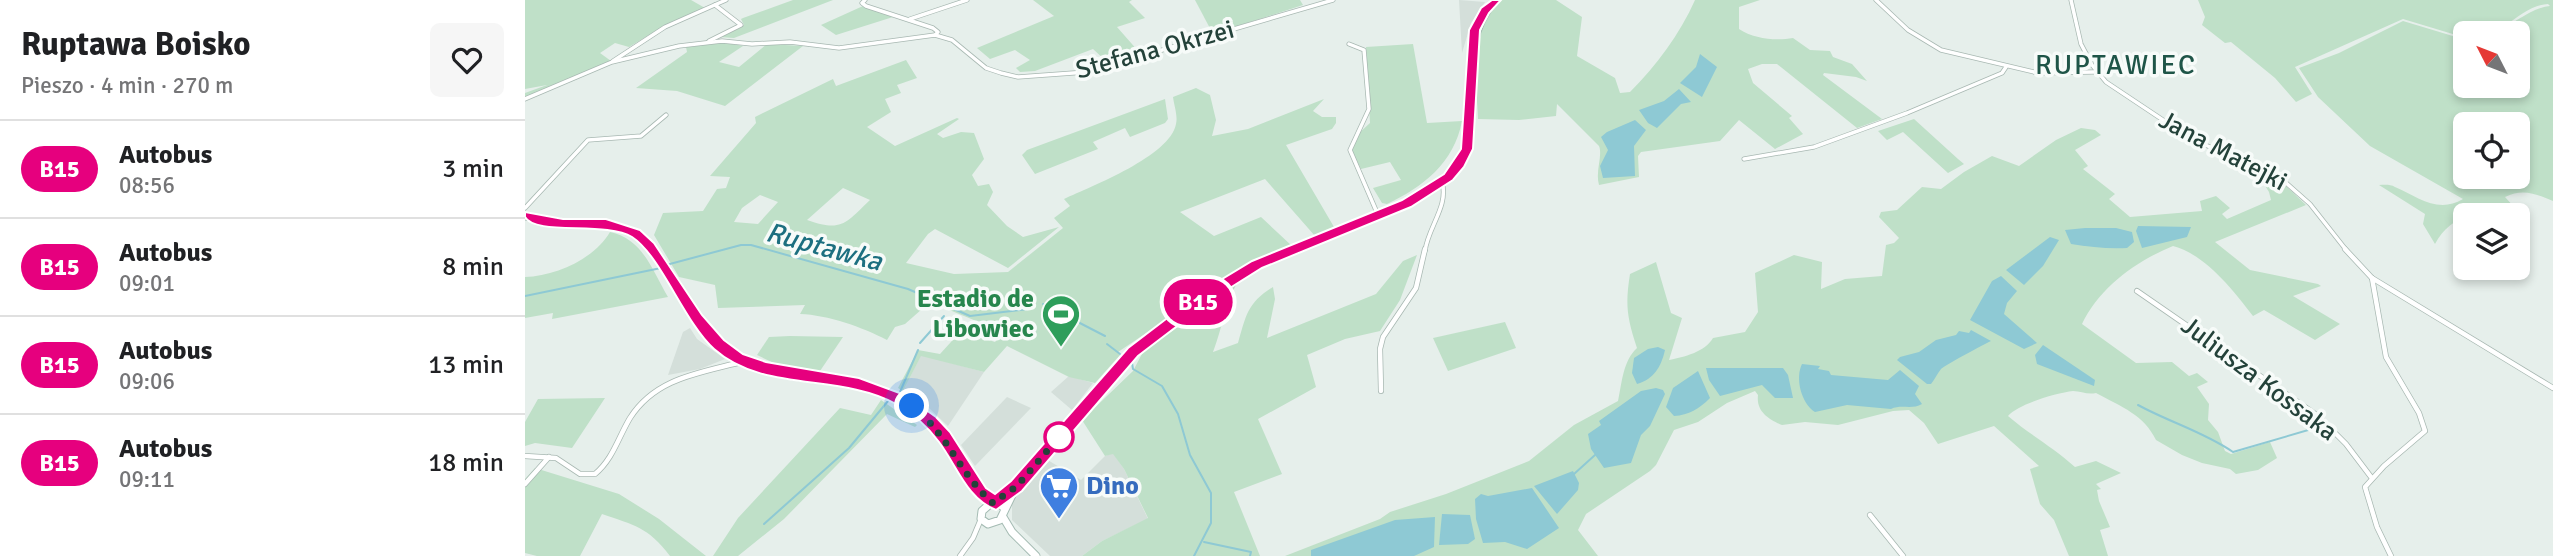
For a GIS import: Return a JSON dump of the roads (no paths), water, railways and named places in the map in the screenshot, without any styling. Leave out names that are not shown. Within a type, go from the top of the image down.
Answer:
[{"type":"street","points":[[525,99],[612,62],[665,27],[716,2],[726,0]]},
{"type":"street","name":"Stefana Okrzei","points":[[865,0],[862,3],[866,6],[933,28],[938,33],[935,35],[952,40],[994,71],[1018,77],[1097,70],[1333,0]]},
{"type":"street","points":[[909,19],[967,0]]},
{"type":"street","points":[[985,508],[1017,486],[1114,372],[1151,336],[1241,272],[1422,196],[1442,182],[1460,164],[1467,149],[1475,30],[1485,11],[1496,0]]},
{"type":"street","points":[[1876,0],[1925,43],[1941,50],[2038,73],[2095,72]]},
{"type":"street","name":"Jana Matejki","points":[[2071,0],[2081,41],[2095,72],[2112,86],[2193,140],[2263,167],[2283,179],[2310,204],[2336,239],[2372,278],[2553,388]]},
{"type":"street","points":[[706,42],[741,25],[716,2]]},
{"type":"street","points":[[612,62],[706,42],[790,41],[839,48],[935,35]]},
{"type":"street","points":[[1349,44],[1364,50],[1369,109],[1368,117],[1355,134],[1350,150],[1378,215]]},
{"type":"street","points":[[1744,159],[1814,147],[1907,113],[2002,73],[2006,67]]},
{"type":"street","points":[[525,208],[588,140],[641,135],[666,115]]},
{"type":"street","points":[[1381,391],[1380,349],[1383,337],[1416,288],[1422,270],[1426,241],[1445,193],[1442,182]]},
{"type":"street","points":[[525,217],[563,223],[606,224],[629,229],[643,239],[707,332],[725,349],[745,361],[779,372],[859,384],[900,399],[922,414],[939,431],[981,493],[988,522]]},
{"type":"street","points":[[2372,278],[2388,363],[2423,419],[2425,432],[2371,477],[2365,487],[2377,527],[2391,556]]},
{"type":"street","name":"Juliusza Kossaka","points":[[2137,291],[2318,416],[2346,444],[2371,477]]},
{"type":"street","points":[[525,456],[549,457],[563,461],[579,475],[595,474],[618,444],[638,406],[652,390],[671,381],[745,361]]},
{"type":"street","points":[[525,484],[549,457]]},
{"type":"street","points":[[960,556],[988,522],[1004,513],[1017,486]]},
{"type":"street","points":[[981,493],[1001,504],[1012,532],[1036,556]]},
{"type":"street","points":[[1870,515],[1903,556]]},
{"type":"street","points":[[988,522],[1012,532]]},
{"type":"water","points":[[1700,54],[1717,67],[1702,97],[1680,83],[1696,67]]},
{"type":"water","points":[[1679,89],[1691,102],[1681,104],[1657,128],[1648,123],[1639,110],[1664,101]]},
{"type":"water","points":[[1635,120],[1646,130],[1634,146],[1635,176],[1603,178],[1600,166],[1608,150],[1601,137]]},
{"type":"water","points":[[2138,226],[2191,227],[2187,237],[2142,248],[2136,231]]},
{"type":"water","points":[[2116,228],[2132,232],[2134,242],[2127,248],[2071,244],[2065,230]]},
{"type":"water","points":[[2050,237],[2059,240],[2043,266],[2024,285],[2006,270]]},
{"type":"water","points":[[2001,276],[2017,291],[2007,303],[2004,314],[2037,343],[2024,349],[1970,320],[1992,281]]},
{"type":"water","points":[[1971,330],[1991,341],[1941,369],[1931,384],[1927,384],[1897,360],[1919,352],[1936,340],[1956,335],[1959,331],[1969,333]]},
{"type":"water","points":[[2043,345],[2095,380],[2094,386],[2037,364],[2035,355]]},
{"type":"water","points":[[1658,347],[1665,350],[1659,367],[1652,376],[1637,384],[1632,373],[1634,358],[1648,349]]},
{"type":"water","points":[[1802,364],[1820,366],[1818,369],[1829,371],[1831,375],[1888,380],[1900,370],[1919,386],[1915,394],[1922,404],[1891,409],[1847,405],[1815,412],[1806,403],[1801,390],[1799,376]]},
{"type":"water","points":[[1706,368],[1783,368],[1788,375],[1793,398],[1775,398],[1762,385],[1720,396],[1709,380]]},
{"type":"water","points":[[1698,371],[1710,398],[1693,411],[1674,416],[1666,407],[1673,388]]},
{"type":"water","points":[[1656,388],[1663,390],[1665,394],[1650,426],[1641,435],[1631,463],[1604,468],[1591,449],[1588,434],[1601,425],[1599,421],[1641,391]]},
{"type":"water","points":[[1573,471],[1579,483],[1578,490],[1557,514],[1534,486]]},
{"type":"water","points":[[1532,488],[1559,528],[1527,549],[1505,542],[1483,543],[1476,519],[1475,499],[1481,494],[1488,496]]},
{"type":"water","points":[[1442,514],[1470,515],[1475,539],[1468,544],[1439,545]]},
{"type":"water","points":[[1435,517],[1434,547],[1414,556],[1311,556],[1311,550],[1395,520]]},
{"type":"waterway","name":"Ruptawka","points":[[666,265],[741,245],[751,245],[908,289],[970,316],[1028,309]]},
{"type":"waterway","name":"Ruptawka","points":[[525,296],[661,268]]},
{"type":"waterway","name":"Ruptawka","points":[[1043,304],[1105,336]]},
{"type":"waterway","points":[[920,343],[944,316]]},
{"type":"waterway","name":"Ruptawka","points":[[1107,344],[1120,354]]},
{"type":"waterway","points":[[900,392],[918,350]]},
{"type":"waterway","name":"Ruptawka","points":[[1132,363],[1133,369],[1162,386],[1178,414],[1190,455],[1211,493],[1211,523],[1194,556]]},
{"type":"waterway","points":[[764,524],[849,448],[888,401]]},
{"type":"waterway","points":[[2138,405],[2233,452],[2322,426]]},
{"type":"waterway","points":[[1574,474],[1595,455]]},
{"type":"waterway","points":[[1204,542],[1251,552],[1250,556]]},
{"type":"place","name":"Estadio de Libowiec","points":[[1061,348]]},
{"type":"place","name":"Dino","points":[[1059,520]]},
{"type":"district","name":"RUPTAWIEC","points":[[2116,65]]}]
